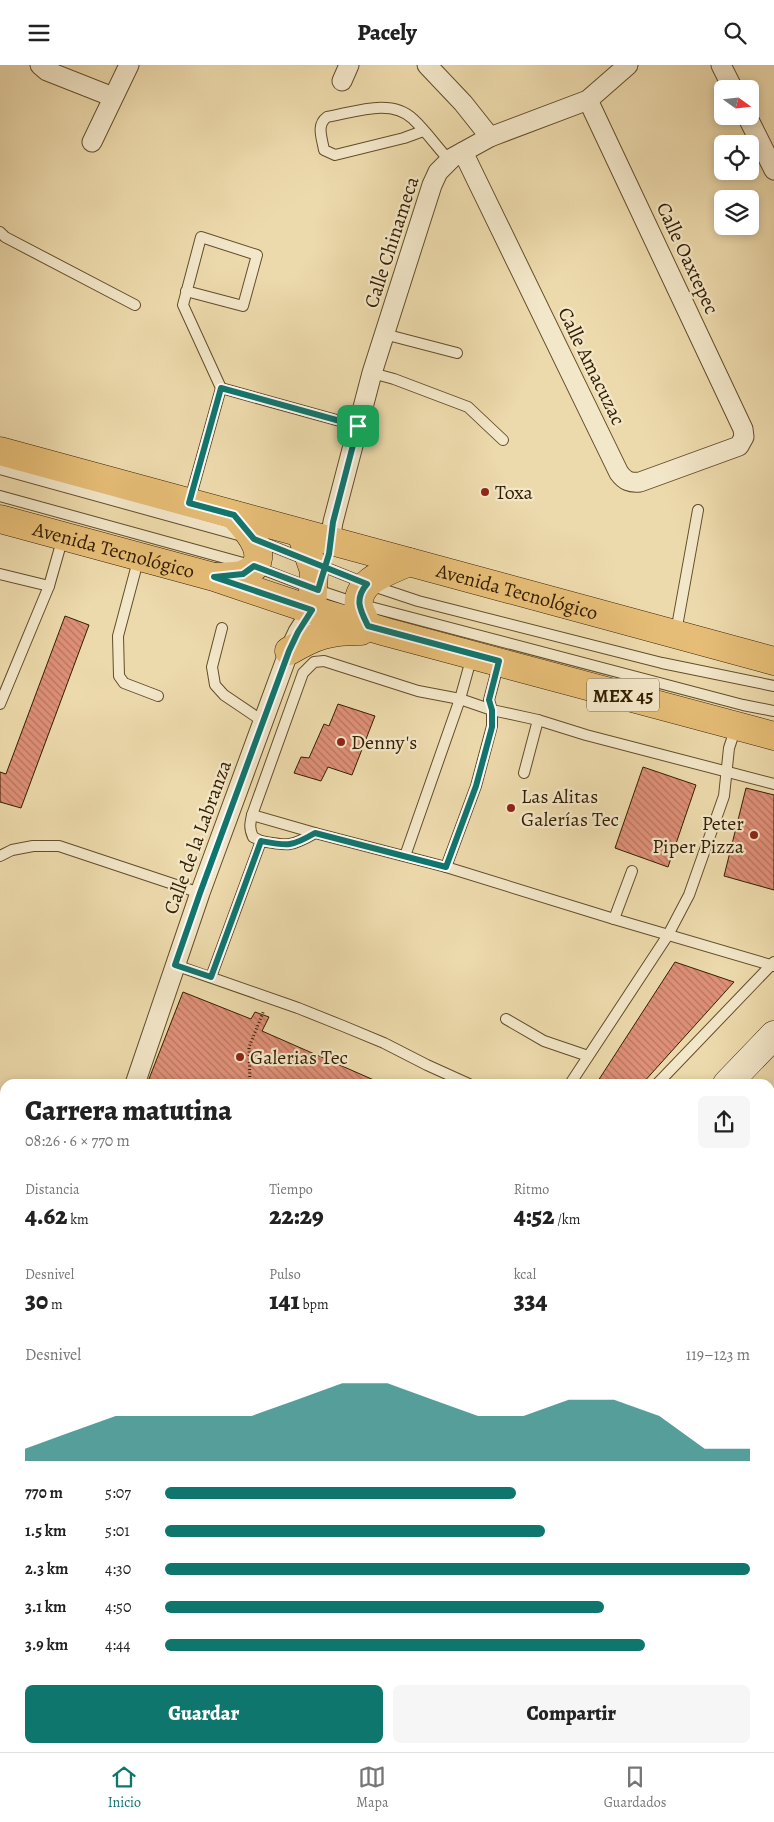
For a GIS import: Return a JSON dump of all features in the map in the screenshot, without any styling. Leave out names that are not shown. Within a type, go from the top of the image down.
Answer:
[{"type":"main road","name":"Avenida Tecnológico","points":[[0,451],[774,661]]},
{"type":"main road","points":[[214,577],[243,574],[256,563],[258,553],[254,539],[234,515]]},
{"type":"main road","name":"Avenida Tecnológico","points":[[0,519],[214,577],[316,584],[370,611],[472,655],[774,736]]},
{"type":"main road","points":[[301,533],[316,584]]},
{"type":"main road","points":[[316,584],[330,540]]},
{"type":"main road","points":[[289,651],[308,639],[324,633],[342,631],[370,611],[375,578],[409,562]]},
{"type":"main road","points":[[732,1079],[774,1035]]},
{"type":"street","points":[[40,65],[46,71],[112,97]]},
{"type":"street","points":[[92,142],[129,65]]},
{"type":"street","points":[[427,65],[490,137]]},
{"type":"street","name":"Calle Chinameca","points":[[330,540],[372,373],[432,185],[438,172],[456,156],[490,137],[588,100],[628,65]]},
{"type":"street","points":[[721,65],[728,80]]},
{"type":"street","name":"Calle Oaxtepec","points":[[588,100],[743,429],[744,437]]},
{"type":"street","points":[[752,125],[774,170]]},
{"type":"street","name":"Calle Amacuzac","points":[[456,156],[624,479],[640,482],[739,446],[744,437]]},
{"type":"street","name":"Calle de la Labranza","points":[[137,1079],[200,893],[289,651],[316,584]]},
{"type":"lane","points":[[423,131],[404,138],[335,155],[324,150],[320,128],[321,123],[327,117],[381,107],[393,109],[412,117],[423,131],[456,156]]},
{"type":"lane","points":[[0,232],[5,237],[134,305]]},
{"type":"lane","points":[[186,291],[243,306],[257,255],[201,237],[182,305],[221,388],[189,503]]},
{"type":"lane","points":[[384,334],[457,353]]},
{"type":"lane","points":[[372,373],[394,379],[468,407],[503,440]]},
{"type":"lane","points":[[221,388],[358,426]]},
{"type":"lane","points":[[0,469],[254,539],[316,584],[370,611],[743,705],[774,711]]},
{"type":"lane","points":[[0,497],[316,584]]},
{"type":"lane","points":[[676,634],[698,510]]},
{"type":"lane","points":[[0,704],[48,587],[63,536]]},
{"type":"lane","points":[[139,556],[118,636],[119,676],[124,683],[158,696]]},
{"type":"lane","points":[[0,574],[48,587]]},
{"type":"lane","points":[[370,611],[418,601],[662,663],[774,686]]},
{"type":"lane","points":[[222,627],[212,667],[215,685],[224,695],[264,722]]},
{"type":"lane","points":[[405,856],[460,699],[472,655]]},
{"type":"lane","points":[[315,833],[296,845],[279,844],[261,841],[253,837],[249,827],[303,673],[310,665],[324,661],[418,691],[460,699],[492,710],[538,720],[774,784]]},
{"type":"lane","points":[[446,867],[476,786],[492,727],[492,710],[489,700],[499,661]]},
{"type":"lane","points":[[524,773],[538,720]]},
{"type":"lane","points":[[573,1079],[668,935],[688,895],[724,796],[730,748],[736,726]]},
{"type":"lane","points":[[252,815],[446,867],[614,919],[773,964],[662,1079]]},
{"type":"lane","points":[[211,977],[261,841]]},
{"type":"lane","points":[[0,856],[12,850],[33,846],[59,846],[200,893]]},
{"type":"lane","points":[[614,919],[632,871]]},
{"type":"lane","points":[[175,965],[268,997],[384,1043],[458,1079]]},
{"type":"lane","points":[[506,1019],[544,1041],[588,1056]]},
{"type":"path","points":[[250,1079],[249,1047],[263,1015],[268,997]]},
{"type":"building","points":[[65,616],[89,625],[21,808],[0,802],[0,772],[6,774]]},
{"type":"building","name":"Denny's","points":[[338,704],[375,716],[352,775],[328,767],[321,781],[294,773],[301,757],[309,758],[324,724],[329,726]]},
{"type":"building","points":[[643,767],[696,785],[668,867],[615,848]]},
{"type":"building","name":"Peter Piper Pizza","points":[[746,788],[774,795],[774,890],[724,876]]},
{"type":"building","points":[[675,962],[734,982],[647,1079],[599,1079]]},
{"type":"building","name":"Galerias Tec","points":[[183,992],[251,1019],[255,1012],[269,1017],[262,1031],[372,1079],[149,1079]]},
{"type":"place","name":"Toxa","points":[[485,492]]},
{"type":"place","name":"Denny's","points":[[341,742]]},
{"type":"place","name":"Las Alitas Galerías Tec","points":[[511,808]]},
{"type":"place","name":"Peter Piper Pizza","points":[[754,835]]},
{"type":"place","name":"Galerias Tec","points":[[240,1057]]},
{"type":"route","points":[[358,426],[221,388],[189,503],[234,515],[252,534],[254,539],[312,563],[325,567],[367,584],[361,591],[359,604],[368,626],[499,661],[489,700],[492,710],[492,727],[476,786],[446,867],[315,833],[296,845],[261,841],[211,977],[175,965],[289,651],[303,622],[312,610],[214,577],[243,574],[254,566],[318,590],[325,567],[329,554],[333,522],[358,426]]}]
